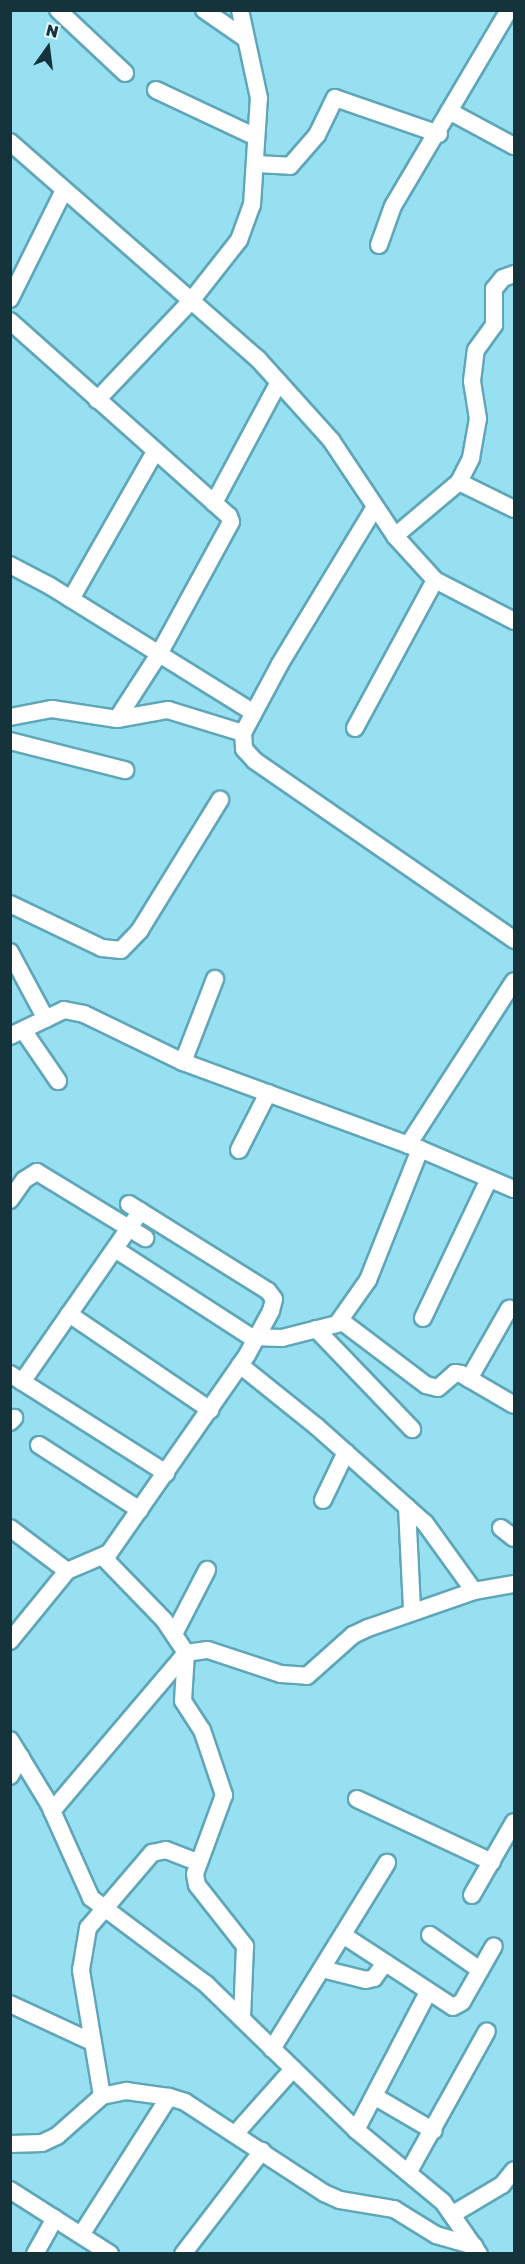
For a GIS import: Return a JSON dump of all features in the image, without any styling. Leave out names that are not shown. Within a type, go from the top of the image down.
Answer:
[{"type":"street","points":[[58,10],[126,73]]},
{"type":"street","points":[[204,10],[246,39]]},
{"type":"street","points":[[97,400],[191,301],[239,240],[252,205],[259,98],[240,10]]},
{"type":"street","points":[[379,245],[393,206],[439,134],[449,111],[509,10]]},
{"type":"street","points":[[156,90],[256,137]]},
{"type":"street","points":[[256,164],[290,166],[317,135],[335,98],[439,134]]},
{"type":"street","points":[[449,111],[514,146]]},
{"type":"street","points":[[10,142],[63,192],[191,301],[279,382],[332,440],[395,537],[435,580],[514,621]]},
{"type":"street","points":[[11,299],[63,192]]},
{"type":"street","points":[[395,537],[459,482],[477,435],[472,381],[476,350],[494,325],[494,289],[503,278],[514,274]]},
{"type":"street","points":[[10,321],[229,516],[227,533],[159,654],[117,719]]},
{"type":"street","points":[[214,503],[279,382]]},
{"type":"street","points":[[71,599],[155,452]]},
{"type":"street","points":[[459,482],[514,508]]},
{"type":"street","points":[[375,507],[243,733],[244,749],[255,761],[514,940]]},
{"type":"street","points":[[10,566],[71,599],[254,713]]},
{"type":"street","points":[[355,728],[435,580]]},
{"type":"street","points":[[10,717],[52,709],[117,719],[168,710],[243,733]]},
{"type":"street","points":[[10,741],[125,770]]},
{"type":"street","points":[[10,904],[102,948],[121,950],[140,930],[220,800]]},
{"type":"street","points":[[10,952],[46,1019]]},
{"type":"street","points":[[183,1062],[215,979]]},
{"type":"street","points":[[115,1249],[257,1339],[282,1338],[340,1320],[368,1280],[414,1147],[514,981]]},
{"type":"street","points":[[58,1081],[17,1033],[64,1010],[84,1014],[183,1062],[414,1147],[514,1189]]},
{"type":"street","points":[[239,1150],[268,1093]]},
{"type":"street","points":[[10,1200],[24,1180],[37,1172],[130,1226],[145,1238]]},
{"type":"street","points":[[423,1318],[489,1179]]},
{"type":"street","points":[[10,1641],[67,1571],[103,1557],[140,1510],[166,1473],[210,1410],[257,1339],[271,1311],[273,1299],[268,1291],[135,1208],[130,1226],[115,1249],[69,1314],[16,1378],[166,1473]]},
{"type":"street","points":[[469,1379],[509,1309]]},
{"type":"street","points":[[69,1314],[210,1410]]},
{"type":"street","points":[[340,1320],[426,1385],[438,1388],[455,1373],[513,1400]]},
{"type":"street","points":[[316,1329],[412,1429]]},
{"type":"street","points":[[240,1365],[346,1452],[407,1507],[439,1539],[474,1591]]},
{"type":"street","points":[[39,1445],[140,1510]]},
{"type":"street","points":[[323,1500],[346,1452]]},
{"type":"street","points":[[407,1507],[412,1611]]},
{"type":"street","points":[[10,1528],[67,1571]]},
{"type":"street","points":[[103,1557],[175,1632],[186,1653],[183,1701],[202,1730],[224,1795],[198,1862],[197,1885],[245,1946],[242,2019]]},
{"type":"street","points":[[175,1632],[207,1570]]},
{"type":"street","points":[[52,1810],[186,1653],[208,1650],[281,1674],[307,1676],[353,1635],[412,1611],[474,1591],[514,1584]]},
{"type":"street","points":[[10,1740],[52,1810],[83,1886],[104,1908],[179,1962],[242,2019],[356,2130],[453,2214],[476,2249]]},
{"type":"street","points":[[10,1776],[21,1757]]},
{"type":"street","points":[[357,1799],[492,1862]]},
{"type":"street","points":[[472,1895],[514,1821]]},
{"type":"street","points":[[102,2096],[90,2041],[81,1954],[88,1928],[152,1853],[166,1850],[198,1862]]},
{"type":"street","points":[[272,2049],[387,1863]]},
{"type":"street","points":[[343,1935],[449,2006],[458,2005],[494,1946]]},
{"type":"street","points":[[430,1935],[480,1970]]},
{"type":"street","points":[[322,1969],[366,1980],[385,1963]]},
{"type":"street","points":[[356,2130],[428,1992]]},
{"type":"street","points":[[10,2004],[90,2041]]},
{"type":"street","points":[[408,2173],[434,2131],[488,2031]]},
{"type":"street","points":[[236,2133],[293,2069]]},
{"type":"street","points":[[11,2144],[42,2143],[57,2136],[102,2096],[126,2091],[169,2097],[185,2102],[340,2200],[394,2209],[436,2235],[476,2249]]},
{"type":"street","points":[[374,2096],[434,2131]]},
{"type":"street","points":[[81,2235],[169,2097]]},
{"type":"street","points":[[183,2253],[262,2151]]},
{"type":"street","points":[[453,2214],[502,2186],[514,2170]]},
{"type":"street","points":[[10,2190],[110,2253]]},
{"type":"street","points":[[35,2253],[55,2218]]}]
